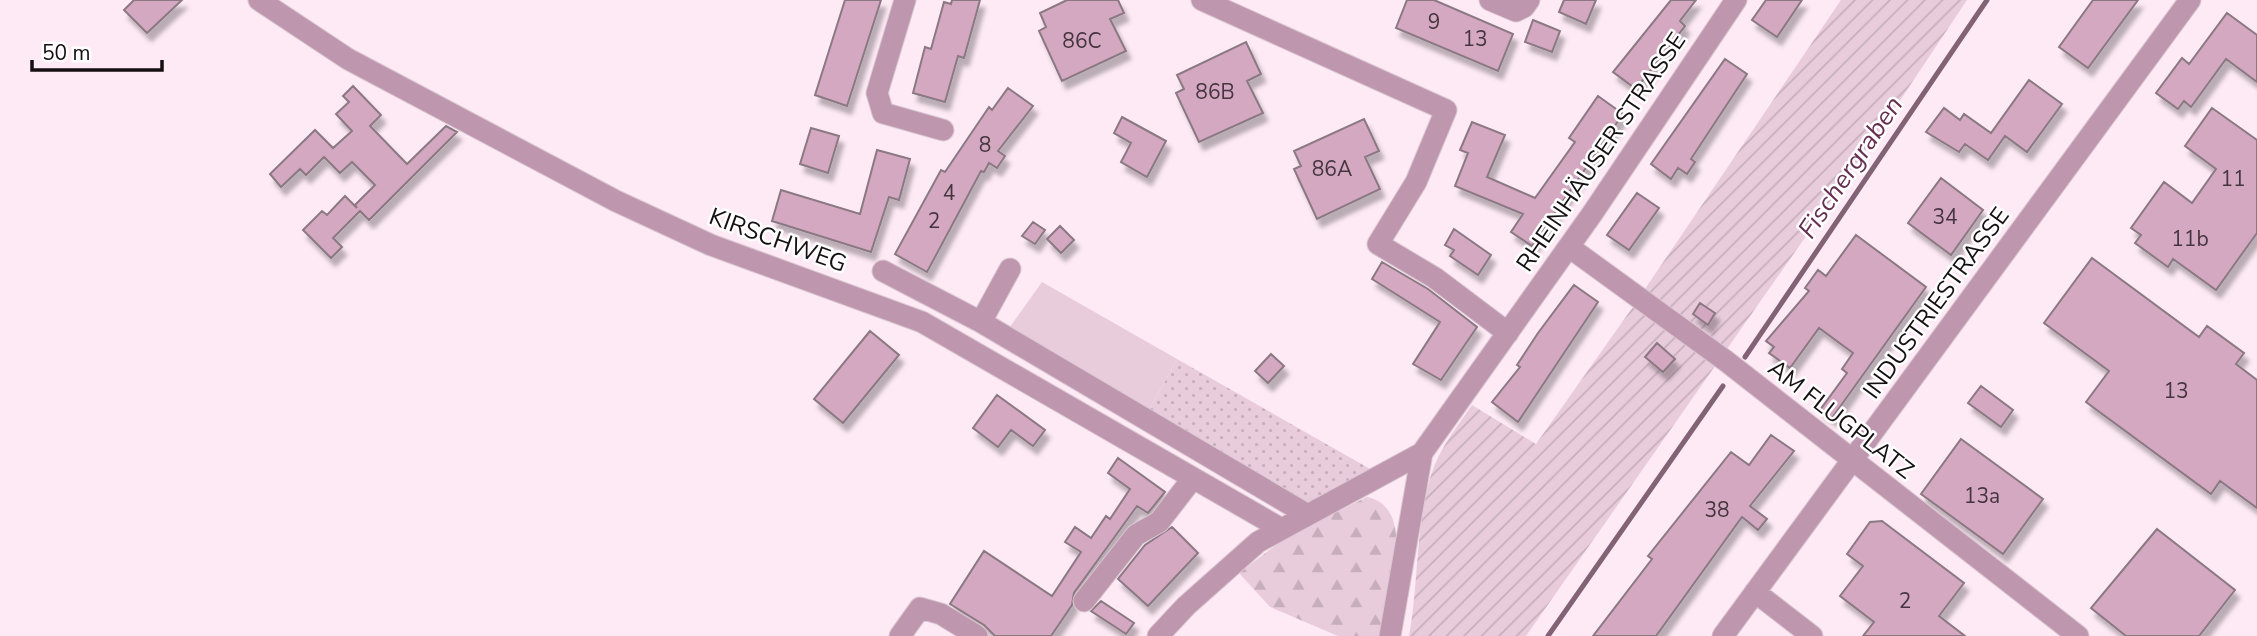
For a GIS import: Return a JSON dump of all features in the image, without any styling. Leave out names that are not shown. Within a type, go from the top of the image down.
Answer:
[{"type":"street","name":"KIRSCHWEG","points":[[259,0],[348,59],[616,201],[711,245],[922,322],[1280,528]]},
{"type":"street","points":[[905,0],[877,93],[883,113],[943,130]]},
{"type":"street","points":[[1202,0],[1446,110],[1416,182],[1378,244],[1435,278],[1508,333]]},
{"type":"street","points":[[1490,0],[1522,5]]},
{"type":"street","name":"RHEINHÄUSER STRASSE","points":[[1390,636],[1422,453],[1569,247],[1736,0]]},
{"type":"street","name":"INDUSTRIESTRASSE","points":[[1723,636],[2190,0]]},
{"type":"street","name":"AM FLUGPLATZ","points":[[1569,247],[1726,362],[2078,636]]},
{"type":"street","points":[[981,322],[1010,269]]},
{"type":"street","points":[[883,271],[981,322],[1308,515]]},
{"type":"street","points":[[1158,636],[1230,565],[1280,528],[1422,453]]},
{"type":"street","points":[[1084,601],[1136,535],[1160,522],[1193,478]]},
{"type":"street","points":[[1755,592],[1812,636]]},
{"type":"street","points":[[900,636],[920,608],[941,614],[977,636]]},
{"type":"green space","points":[[1841,0],[1967,0],[1879,132],[1526,636],[1409,636],[1426,495],[1434,465],[1455,430],[1472,405],[1536,444],[1630,311]]},
{"type":"green space","points":[[1042,282],[1177,359],[1147,414],[1007,331]]},
{"type":"green space","points":[[1177,359],[1372,470],[1308,508],[1147,414]]},
{"type":"green space","points":[[1367,497],[1383,505],[1392,518],[1396,536],[1393,579],[1379,636],[1338,636],[1270,607],[1239,573],[1288,536]]},
{"type":"building","points":[[134,0],[182,0],[147,33],[124,10]]},
{"type":"building","points":[[845,0],[881,0],[847,106],[815,95]]},
{"type":"building","points":[[952,0],[980,0],[964,58],[958,56],[945,102],[913,93],[925,47],[931,49],[944,2],[951,4]]},
{"type":"building","points":[[1067,0],[1118,0],[1124,13],[1110,19],[1126,51],[1062,81],[1039,31],[1046,27],[1040,13]]},
{"type":"building","points":[[1407,0],[1434,0],[1513,34],[1498,71],[1396,28]]},
{"type":"building","points":[[1564,0],[1596,0],[1586,24],[1559,12]]},
{"type":"building","points":[[1671,0],[1696,0],[1680,21],[1685,26],[1636,89],[1613,72]]},
{"type":"building","points":[[1766,0],[1802,0],[1777,37],[1752,20]]},
{"type":"building","points":[[2093,0],[2138,0],[2088,68],[2059,47]]},
{"type":"building","points":[[2227,13],[2257,35],[2257,82],[2226,59],[2191,107],[2184,101],[2178,109],[2156,93],[2182,58],[2189,64]]},
{"type":"building","points":[[1533,20],[1560,31],[1552,52],[1525,42]]},
{"type":"building","points":[[1246,42],[1261,74],[1247,81],[1263,113],[1199,142],[1176,93],[1184,89],[1177,75]]},
{"type":"building","points":[[1725,59],[1747,74],[1691,159],[1695,162],[1687,174],[1678,168],[1671,179],[1651,164]]},
{"type":"building","points":[[2029,80],[2062,104],[2027,152],[2005,136],[1988,160],[1965,144],[1959,152],[1926,132],[1944,108],[1960,120],[1964,114],[1991,133]]},
{"type":"building","points":[[353,86],[381,115],[370,126],[407,164],[446,126],[457,132],[369,220],[360,211],[333,238],[342,247],[331,258],[303,230],[322,211],[327,215],[345,196],[357,208],[355,205],[375,185],[352,162],[340,173],[324,157],[306,175],[300,169],[281,187],[270,174],[315,130],[333,148],[352,131],[336,114],[349,102],[343,96]]},
{"type":"building","points":[[1008,88],[1033,106],[998,151],[1005,156],[997,168],[989,163],[984,172],[981,171],[927,272],[895,254],[941,170],[945,172],[989,107],[992,110]]},
{"type":"building","points":[[1598,96],[1623,114],[1532,246],[1511,232],[1523,214],[1455,186],[1468,153],[1460,150],[1472,122],[1505,135],[1487,177],[1535,198],[1575,142],[1569,138]]},
{"type":"building","points":[[2212,108],[2257,140],[2257,233],[2216,290],[2173,259],[2168,267],[2135,243],[2141,235],[2131,228],[2164,182],[2192,203],[2216,169],[2185,146]]},
{"type":"building","points":[[1122,117],[1166,141],[1147,177],[1121,162],[1131,143],[1114,133]]},
{"type":"building","points":[[1364,119],[1379,151],[1365,157],[1380,189],[1317,219],[1294,169],[1301,166],[1294,151]]},
{"type":"building","points":[[811,128],[839,136],[828,173],[800,164]]},
{"type":"building","points":[[877,150],[910,159],[899,200],[889,197],[871,252],[772,221],[781,190],[860,214]]},
{"type":"building","points":[[1941,178],[1983,210],[1951,255],[1908,223]]},
{"type":"building","points":[[1637,193],[1659,208],[1629,250],[1607,235]]},
{"type":"building","points":[[1033,222],[1045,230],[1035,244],[1022,236]]},
{"type":"building","points":[[1060,226],[1074,240],[1061,253],[1047,239]]},
{"type":"building","points":[[1454,229],[1491,255],[1478,275],[1450,256],[1454,250],[1445,245]]},
{"type":"building","points":[[1856,235],[1926,287],[1832,418],[1820,410],[1847,373],[1842,369],[1853,353],[1819,328],[1790,368],[1769,353],[1774,347],[1766,341],[1809,291],[1805,288],[1818,270],[1826,276]]},
{"type":"building","points":[[2092,258],[2199,337],[2207,326],[2244,353],[2236,364],[2257,380],[2257,508],[2220,481],[2211,494],[2086,402],[2109,371],[2044,323]]},
{"type":"building","points":[[1382,262],[1428,289],[1477,327],[1441,380],[1413,364],[1440,322],[1372,279]]},
{"type":"building","points":[[1574,285],[1598,302],[1518,422],[1492,402],[1520,367],[1517,365],[1538,333]]},
{"type":"building","points":[[1700,303],[1715,313],[1708,325],[1693,314]]},
{"type":"building","points":[[870,331],[899,355],[843,423],[814,399]]},
{"type":"building","points":[[1657,343],[1675,359],[1663,372],[1645,357]]},
{"type":"building","points":[[1271,354],[1284,366],[1268,383],[1255,371]]},
{"type":"building","points":[[1981,386],[2013,410],[2001,427],[1968,403]]},
{"type":"building","points":[[997,395],[1045,430],[1033,446],[1011,430],[998,447],[973,428]]},
{"type":"building","points":[[1771,435],[1794,451],[1750,506],[1767,519],[1758,530],[1742,517],[1656,636],[1593,636],[1652,559],[1648,556],[1731,452],[1749,465]]},
{"type":"building","points":[[1961,439],[2043,499],[2003,554],[1921,494]]},
{"type":"building","points":[[1118,458],[1165,492],[1148,513],[1137,506],[1074,593],[1072,605],[1051,636],[995,636],[984,625],[950,604],[984,551],[1052,596],[1081,552],[1065,542],[1075,527],[1091,538],[1106,516],[1110,519],[1130,489],[1108,473]]},
{"type":"building","points":[[1882,521],[1964,583],[1939,616],[1965,636],[1863,636],[1874,622],[1840,596],[1863,566],[1847,554],[1870,522]]},
{"type":"building","points":[[1172,527],[1198,553],[1148,606],[1118,579],[1145,545]]},
{"type":"building","points":[[2157,529],[2235,590],[2199,636],[2126,636],[2091,608]]},
{"type":"building","points":[[1101,601],[1134,623],[1126,634],[1091,611]]},
{"type":"waterway","name":"Fischergraben","points":[[1745,357],[1987,0]]},
{"type":"waterway","name":"Fischergraben","points":[[1548,636],[1723,386]]}]
